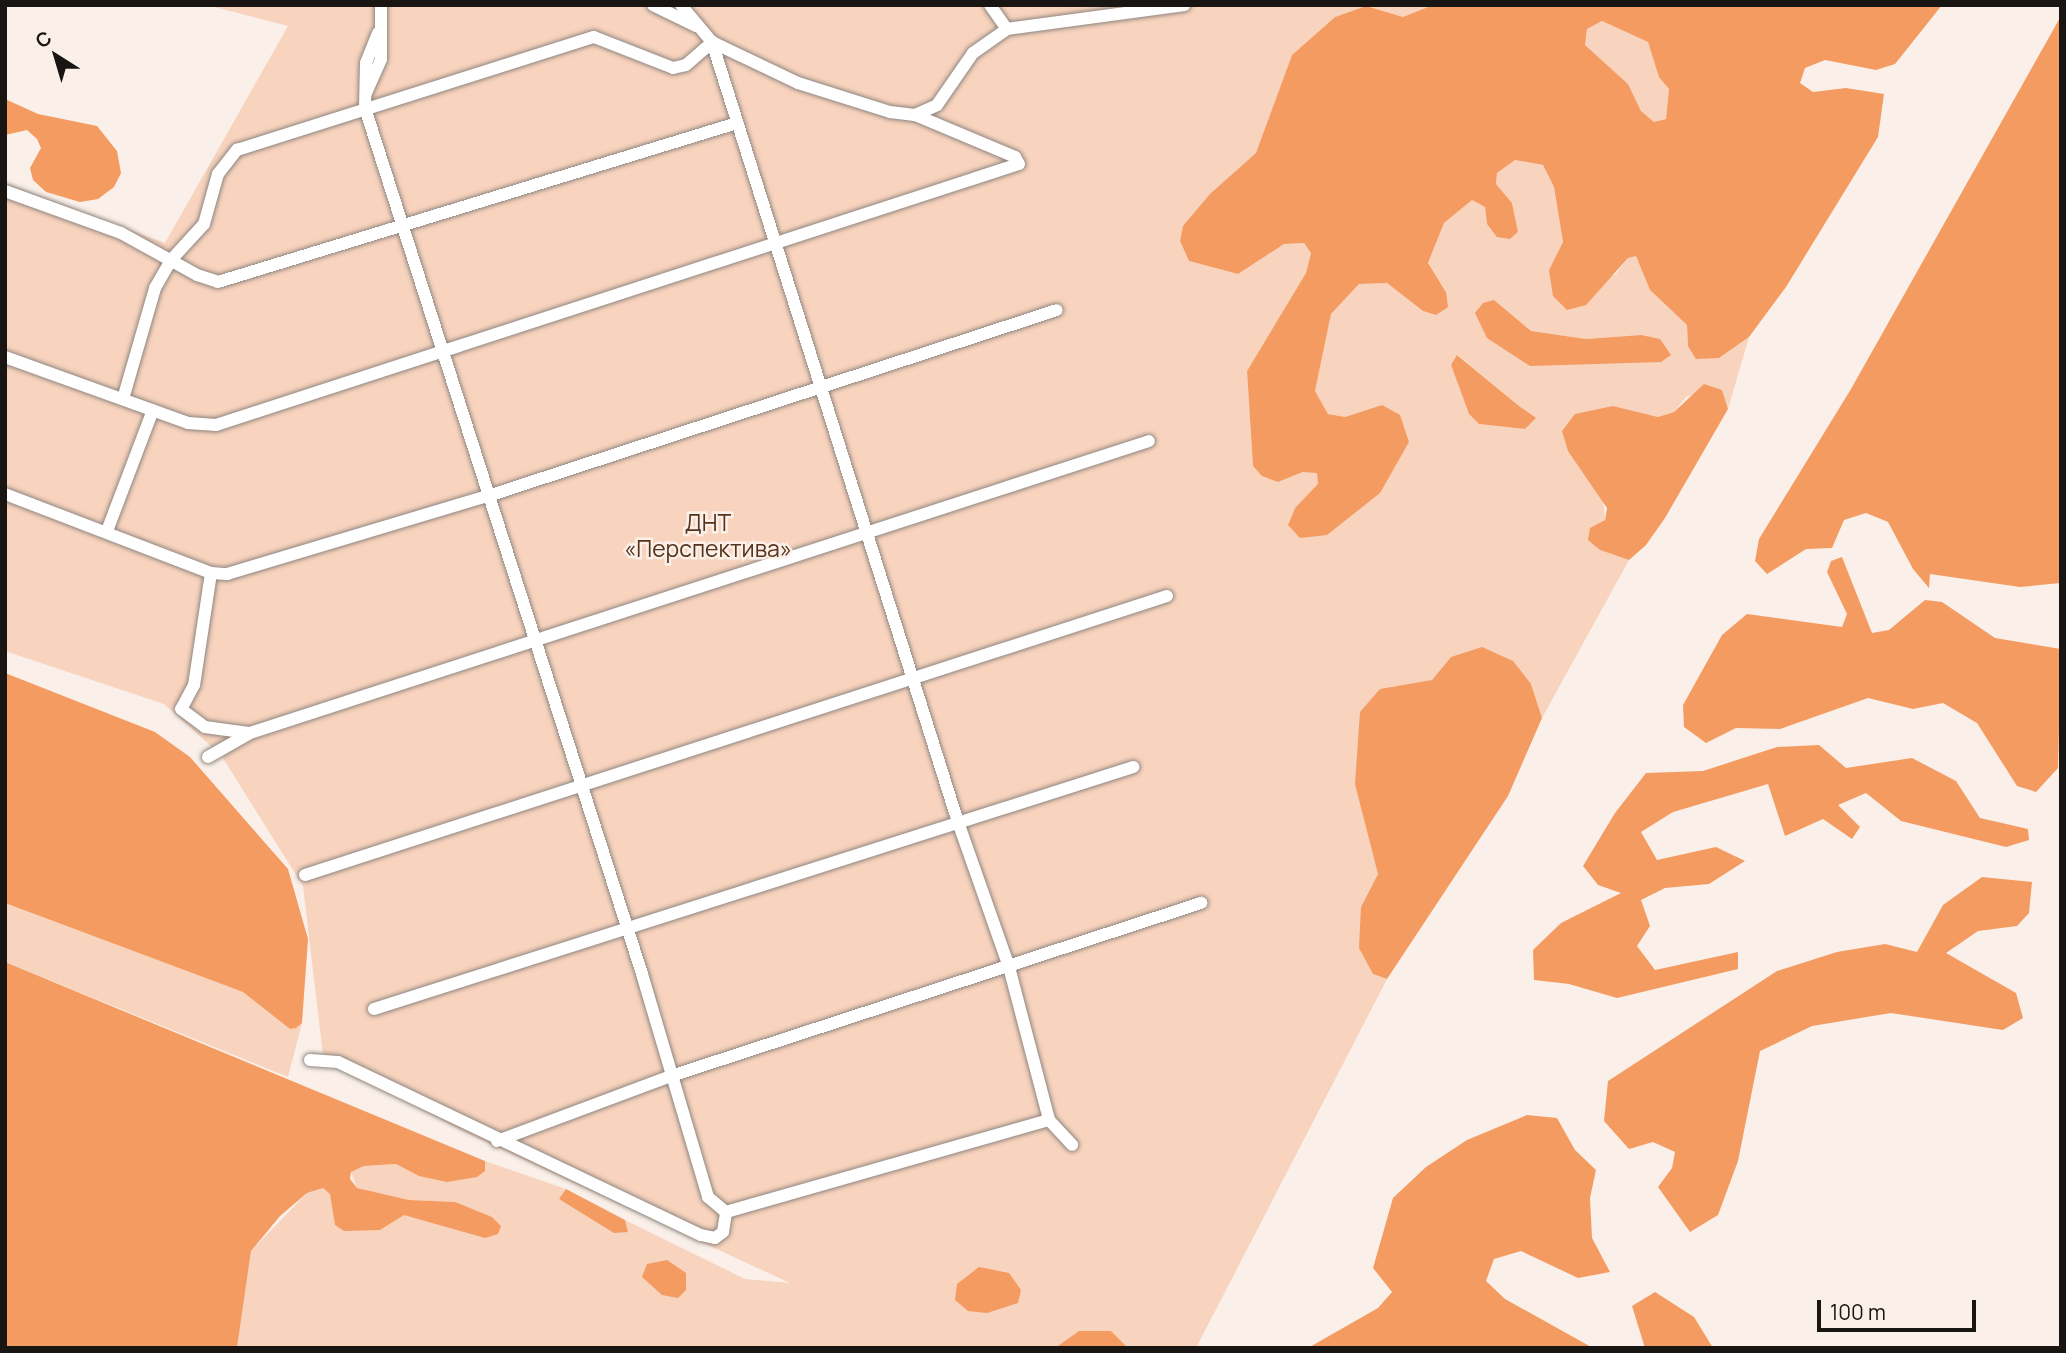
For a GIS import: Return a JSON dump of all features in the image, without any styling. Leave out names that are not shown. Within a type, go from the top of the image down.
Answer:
[{"type":"street","points":[[381,5],[378,33],[366,63],[365,108],[582,783],[708,1197],[726,1212]]},
{"type":"street","points":[[5,357],[202,426],[216,425],[774,240],[1019,164],[1015,157],[915,115],[890,113],[798,83],[653,5]]},
{"type":"street","points":[[681,5],[709,36],[958,822],[1009,967],[1049,1121],[1072,1145]]},
{"type":"street","points":[[990,5],[1007,29]]},
{"type":"street","points":[[915,115],[937,105],[973,53],[1007,29],[1184,5]]},
{"type":"street","points":[[123,399],[155,288],[171,260],[204,223],[218,174],[237,150],[594,37],[673,68],[686,65],[709,36]]},
{"type":"street","points":[[5,191],[121,233],[218,282],[737,123]]},
{"type":"street","points":[[5,494],[211,573],[227,575],[491,495],[1057,310]]},
{"type":"street","points":[[107,531],[153,410]]},
{"type":"street","points":[[208,757],[250,733],[536,639],[867,536],[1149,441]]},
{"type":"street","points":[[211,573],[194,685],[181,709],[205,727],[250,733]]},
{"type":"street","points":[[304,875],[912,676],[1167,596]]},
{"type":"street","points":[[374,1009],[1133,767]]},
{"type":"street","points":[[497,1141],[671,1076],[1201,903]]},
{"type":"street","points":[[310,1060],[338,1062],[497,1141],[701,1235],[715,1238],[723,1232],[726,1212]]},
{"type":"street","points":[[726,1212],[1049,1121]]},
{"type":"green space","name":"ДНТ «Перспектива»","points":[[207,5],[1433,5],[1403,17],[1366,6],[1335,17],[1292,55],[1256,154],[1210,195],[1184,226],[1180,241],[1189,261],[1238,274],[1284,244],[1304,243],[1311,253],[1306,273],[1247,371],[1253,466],[1278,482],[1303,472],[1317,472],[1319,484],[1295,508],[1288,524],[1382,405],[1345,417],[1328,414],[1315,391],[1331,314],[1359,284],[1387,283],[1423,311],[1446,291],[1428,263],[1444,223],[1472,200],[1485,207],[1487,224],[1510,239],[1518,232],[1512,203],[1496,184],[1497,173],[1515,160],[1543,165],[1554,187],[1563,242],[1549,270],[1615,275],[1628,258],[1636,255],[1650,290],[1687,325],[1688,346],[1719,358],[1749,337],[1728,409],[1722,390],[1687,396],[1674,412],[1658,417],[1613,406],[1603,499],[1605,520],[1591,528],[1600,550],[1629,560],[1542,718],[1531,684],[1451,657],[1432,680],[1405,688],[1391,686],[1371,841],[1378,874],[1361,907],[1373,974],[1387,979],[1196,1348],[1128,1348],[1111,1331],[1080,1331],[1055,1348],[237,1348],[251,1251],[307,1193],[323,1188],[331,1194],[335,1225],[380,1230],[404,1214],[485,1238],[455,1202],[409,1200],[357,1188],[351,1172],[364,1166],[396,1164],[419,1176],[485,1171],[485,1161],[566,1189],[559,1199],[628,1232],[625,1220],[745,1279],[790,1283],[460,1130],[323,1055],[303,886],[221,755],[164,704],[5,651],[5,183],[165,243],[288,26]],"holes":[[[1494,300],[1531,331],[1586,339],[1641,335],[1530,366]],[[1458,355],[1519,406],[1535,419],[1525,429],[1479,424],[1469,414],[1451,365]]]},
{"type":"green space","points":[[1602,21],[1648,42],[1659,76],[1669,89],[1666,119],[1654,122],[1641,111],[1628,84],[1585,45],[1587,29]]},
{"type":"green space","points":[[5,903],[243,992],[290,1029],[302,1023],[288,1077],[5,962]]},
{"type":"shaded area","points":[[1433,5],[1942,5],[1895,64],[1876,70],[1825,60],[1805,68],[1800,83],[1813,92],[1846,88],[1884,94],[1878,137],[1786,287],[1749,337],[1719,358],[1696,359],[1688,346],[1687,325],[1650,290],[1636,256],[1628,258],[1586,305],[1567,310],[1553,296],[1549,270],[1563,242],[1554,187],[1543,165],[1515,160],[1497,173],[1496,184],[1512,203],[1518,232],[1510,239],[1497,237],[1487,224],[1485,207],[1472,200],[1444,223],[1428,263],[1446,292],[1448,307],[1436,315],[1423,311],[1387,283],[1359,284],[1331,314],[1315,391],[1328,414],[1345,417],[1382,405],[1400,415],[1409,442],[1380,493],[1327,535],[1300,538],[1288,525],[1295,508],[1318,484],[1317,473],[1303,472],[1278,482],[1262,476],[1253,466],[1247,371],[1306,273],[1311,253],[1304,243],[1284,244],[1238,274],[1189,261],[1180,241],[1183,226],[1210,194],[1256,153],[1292,55],[1335,17],[1366,6],[1403,17]],"holes":[[[1602,21],[1648,42],[1659,77],[1669,89],[1666,119],[1654,122],[1641,111],[1628,84],[1585,45],[1587,29]]]},
{"type":"shaded area","points":[[2061,16],[2061,583],[2020,587],[1930,574],[1929,588],[1913,569],[1888,522],[1866,513],[1844,520],[1832,548],[1806,549],[1767,574],[1755,561],[1759,539],[1851,389]]},
{"type":"shaded area","points":[[5,99],[38,114],[97,126],[117,151],[121,173],[114,187],[98,199],[80,202],[46,192],[33,180],[30,168],[41,148],[37,139],[27,130],[5,135]]},
{"type":"shaded area","points":[[1494,300],[1531,331],[1586,339],[1641,335],[1660,339],[1671,355],[1661,362],[1530,366],[1487,338],[1475,313],[1483,303]]},
{"type":"shaded area","points":[[1457,355],[1536,418],[1525,429],[1479,424],[1469,414],[1451,365]]},
{"type":"shaded area","points":[[1704,384],[1722,390],[1728,409],[1665,518],[1646,545],[1629,560],[1600,550],[1588,540],[1590,528],[1605,520],[1607,508],[1568,451],[1562,431],[1575,414],[1613,406],[1658,417],[1674,412]]},
{"type":"shaded area","points":[[1842,557],[1872,633],[1889,630],[1925,600],[1942,602],[1995,638],[2061,649],[2058,768],[2036,792],[2017,786],[1977,723],[1943,703],[1913,709],[1868,698],[1780,729],[1736,728],[1706,743],[1684,727],[1683,705],[1722,635],[1747,614],[1842,627],[1847,614],[1827,572],[1831,561]]},
{"type":"shaded area","points":[[1482,647],[1513,661],[1531,684],[1542,718],[1508,796],[1387,979],[1373,974],[1359,948],[1361,907],[1378,874],[1355,784],[1360,712],[1380,689],[1432,680],[1451,657]]},
{"type":"shaded area","points":[[5,673],[155,732],[190,757],[288,869],[308,939],[302,1023],[290,1029],[243,992],[5,903]]},
{"type":"shaded area","points":[[1819,745],[1846,768],[1912,758],[1956,781],[1980,818],[2028,829],[2029,840],[2006,847],[1901,821],[1866,793],[1838,805],[1860,827],[1852,839],[1823,819],[1785,836],[1768,784],[1673,812],[1641,832],[1657,860],[1716,847],[1745,861],[1709,884],[1665,888],[1641,900],[1650,926],[1637,946],[1655,970],[1738,952],[1738,969],[1617,998],[1569,984],[1534,980],[1533,950],[1561,923],[1621,893],[1598,885],[1583,866],[1615,813],[1646,773],[1703,771],[1777,747]]},
{"type":"shaded area","points":[[1982,877],[2032,882],[2029,913],[2017,926],[1978,931],[1946,953],[2016,993],[2023,1018],[2003,1030],[1891,1013],[1812,1026],[1760,1051],[1738,1161],[1718,1215],[1690,1232],[1658,1187],[1672,1168],[1675,1152],[1653,1142],[1629,1149],[1604,1121],[1608,1081],[1777,971],[1837,952],[1885,944],[1917,952],[1943,905]]},
{"type":"shaded area","points":[[5,962],[485,1161],[485,1171],[477,1177],[447,1182],[419,1176],[396,1164],[364,1166],[351,1172],[350,1179],[357,1188],[409,1200],[455,1202],[492,1217],[501,1226],[498,1234],[485,1238],[404,1215],[380,1230],[344,1231],[335,1225],[330,1194],[323,1188],[307,1193],[280,1216],[251,1251],[237,1348],[5,1348]]},
{"type":"shaded area","points":[[1527,1115],[1557,1118],[1575,1150],[1596,1170],[1590,1198],[1592,1238],[1610,1272],[1578,1278],[1521,1251],[1494,1259],[1486,1281],[1505,1299],[1593,1348],[1308,1348],[1378,1308],[1392,1292],[1373,1268],[1393,1198],[1426,1167],[1467,1140]]},
{"type":"shaded area","points":[[566,1189],[625,1220],[628,1232],[614,1233],[559,1199]]},
{"type":"shaded area","points":[[667,1260],[686,1273],[686,1290],[678,1298],[662,1295],[642,1277],[647,1264]]},
{"type":"shaded area","points":[[979,1267],[1009,1273],[1021,1290],[1018,1303],[987,1313],[968,1311],[955,1300],[957,1284]]},
{"type":"shaded area","points":[[1655,1292],[1694,1317],[1713,1348],[1645,1348],[1632,1306]]},
{"type":"shaded area","points":[[1079,1331],[1111,1331],[1128,1348],[1055,1348]]}]
